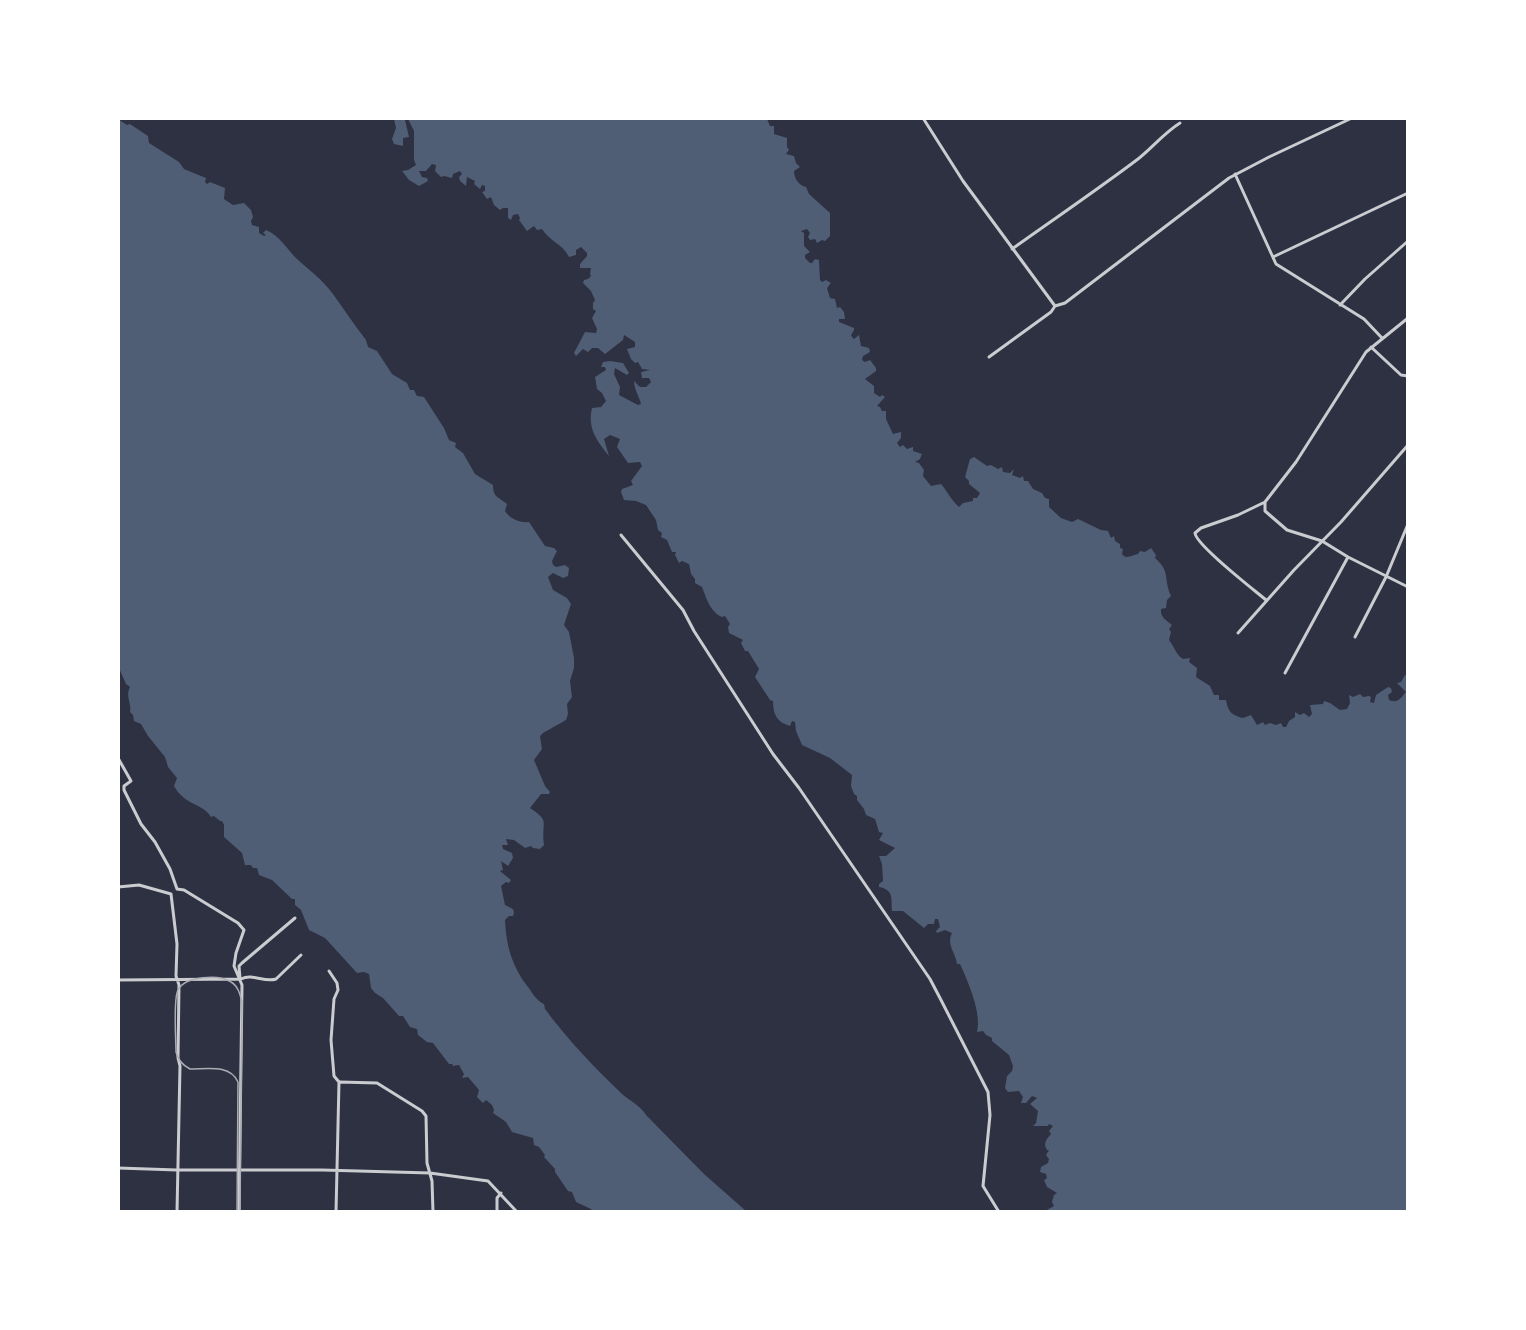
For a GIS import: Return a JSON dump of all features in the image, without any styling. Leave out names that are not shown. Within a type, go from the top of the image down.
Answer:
[{"type":"street","points":[[923,118],[960,176],[1055,306]]},
{"type":"street","points":[[989,357],[1051,312],[1055,306],[1065,303],[1235,174],[1352,118]]},
{"type":"street","points":[[1012,249],[1138,158],[1180,123]]},
{"type":"street","points":[[1235,174],[1273,257],[1280,267],[1364,319],[1382,338]]},
{"type":"street","points":[[1273,257],[1407,193]]},
{"type":"street","points":[[1340,305],[1407,241]]},
{"type":"street","points":[[1266,600],[1197,539],[1195,532],[1265,502],[1296,462],[1366,352],[1407,318]]},
{"type":"street","points":[[1371,347],[1401,375],[1407,376]]},
{"type":"street","points":[[1238,633],[1407,445]]},
{"type":"street","points":[[1265,502],[1265,511],[1283,528],[1322,542],[1406,586]]},
{"type":"street","points":[[1354,637],[1386,577],[1407,524]]},
{"type":"street","points":[[621,535],[683,610],[694,631],[773,754],[799,788],[930,979],[988,1092],[990,1116],[983,1186],[999,1212]]},
{"type":"street","points":[[1285,673],[1348,557]]},
{"type":"street","points":[[118,759],[131,781],[124,786],[124,790],[141,824],[155,842],[170,869],[177,889]]},
{"type":"street","points":[[118,887],[139,885],[171,894]]},
{"type":"street","points":[[171,894],[177,889],[184,890],[238,923],[244,930],[234,966],[241,979]]},
{"type":"street","points":[[171,894],[177,945],[178,1058],[180,1066],[177,1212]]},
{"type":"street","points":[[239,1212],[242,985],[239,971],[242,963],[295,918]]},
{"type":"street","points":[[118,980],[178,981],[246,977],[267,981],[276,979],[301,955]]},
{"type":"street","points":[[329,971],[337,983],[338,990],[334,999],[331,1040],[334,1076],[339,1082],[336,1212]]},
{"type":"street","points":[[339,1082],[377,1083],[423,1111],[426,1116],[427,1163],[433,1212]]},
{"type":"street","points":[[118,1168],[430,1173],[488,1181],[517,1212]]},
{"type":"street","points":[[496,1212],[497,1198],[501,1193]]},
{"type":"water","points":[[118,119],[148,136],[149,143],[179,162],[184,169],[206,178],[207,184],[210,182],[225,188],[224,199],[233,205],[244,203],[251,210],[252,225],[259,227],[259,233],[264,236],[266,235],[263,233],[266,230],[275,235],[333,294],[366,340],[368,347],[377,351],[392,374],[407,383],[410,390],[414,390],[417,396],[424,397],[449,440],[456,443],[455,447],[463,453],[475,474],[493,485],[495,495],[507,504],[505,511],[507,514],[516,520],[529,522],[545,546],[557,551],[552,561],[553,565],[556,567],[565,565],[569,568],[568,576],[563,578],[553,573],[548,577],[553,590],[567,598],[571,604],[564,625],[569,632],[574,658],[570,681],[572,697],[567,704],[566,720],[540,736],[542,749],[534,760],[550,792],[541,794],[530,808],[543,819],[544,845],[540,849],[531,846],[525,848],[514,840],[506,839],[508,845],[502,845],[503,849],[512,853],[513,858],[508,866],[501,861],[503,870],[500,871],[511,880],[501,886],[505,905],[513,909],[514,913],[505,920],[508,947],[522,979],[572,1042],[704,1174],[746,1211],[592,1211],[576,1202],[572,1192],[568,1191],[555,1169],[544,1157],[545,1155],[539,1147],[534,1145],[533,1138],[512,1132],[506,1122],[493,1113],[492,1105],[486,1100],[483,1103],[477,1097],[479,1090],[468,1077],[462,1078],[464,1074],[459,1065],[449,1064],[433,1043],[427,1042],[418,1035],[417,1029],[410,1027],[403,1016],[399,1016],[383,998],[375,993],[371,988],[369,974],[357,973],[325,938],[309,930],[301,910],[295,905],[295,899],[292,899],[272,880],[259,875],[257,868],[245,865],[242,853],[224,837],[222,821],[214,816],[211,817],[208,812],[188,801],[178,792],[174,786],[177,778],[168,767],[165,757],[141,724],[134,721],[130,712],[128,694],[130,687],[126,684],[118,666]]},
{"type":"water","points":[[394,119],[405,120],[409,137],[403,138],[403,146],[394,144],[392,139],[396,128]]},
{"type":"water","points":[[408,119],[767,119],[770,126],[774,126],[774,134],[787,138],[789,150],[786,154],[794,156],[800,167],[794,171],[797,181],[806,187],[809,194],[830,213],[830,236],[825,241],[817,243],[815,239],[810,240],[808,237],[810,233],[807,229],[801,231],[804,233],[804,246],[810,252],[805,255],[805,258],[810,263],[815,259],[819,260],[820,280],[831,283],[827,288],[830,298],[835,299],[837,308],[840,307],[844,312],[845,319],[839,319],[839,322],[854,328],[852,337],[854,339],[859,335],[861,346],[869,348],[870,352],[863,356],[862,360],[865,362],[870,360],[876,371],[865,379],[874,386],[874,393],[885,397],[877,406],[882,411],[886,411],[886,419],[893,434],[901,432],[901,438],[897,443],[900,447],[903,445],[907,449],[913,447],[913,451],[922,454],[915,462],[919,463],[924,470],[923,476],[931,486],[941,484],[959,507],[963,503],[973,501],[973,498],[977,498],[980,493],[969,484],[965,477],[970,459],[974,457],[987,466],[991,465],[998,469],[1002,467],[1003,472],[1010,473],[1014,469],[1012,475],[1020,478],[1023,476],[1024,481],[1028,481],[1033,489],[1049,499],[1049,507],[1061,518],[1072,522],[1078,519],[1108,531],[1111,538],[1114,536],[1115,541],[1120,544],[1125,557],[1138,554],[1140,551],[1145,552],[1151,548],[1165,571],[1171,596],[1167,600],[1166,608],[1161,609],[1162,616],[1172,625],[1169,629],[1171,632],[1169,640],[1183,659],[1190,658],[1189,662],[1197,668],[1196,677],[1210,686],[1214,695],[1219,695],[1219,700],[1226,700],[1232,714],[1243,718],[1251,715],[1257,725],[1263,722],[1265,725],[1281,723],[1283,727],[1286,727],[1295,717],[1295,712],[1300,715],[1304,713],[1309,717],[1312,714],[1310,705],[1323,704],[1324,701],[1340,710],[1347,709],[1350,703],[1349,695],[1369,696],[1371,697],[1370,702],[1374,703],[1376,695],[1388,687],[1392,692],[1388,695],[1389,700],[1397,701],[1406,692],[1397,683],[1401,682],[1405,675],[1407,676],[1407,1211],[1045,1211],[1054,1206],[1052,1202],[1057,1193],[1047,1187],[1044,1180],[1047,1178],[1046,1174],[1040,1172],[1041,1167],[1048,1163],[1049,1159],[1046,1155],[1049,1150],[1045,1143],[1053,1126],[1049,1124],[1048,1126],[1033,1126],[1036,1123],[1038,1111],[1030,1104],[1037,1098],[1032,1096],[1026,1103],[1021,1103],[1023,1097],[1019,1091],[1008,1092],[1005,1088],[1007,1076],[1013,1066],[1009,1055],[992,1041],[992,1038],[983,1031],[977,1032],[976,1007],[967,980],[960,964],[957,964],[952,949],[950,937],[952,933],[945,930],[937,933],[940,927],[938,919],[935,919],[934,924],[928,924],[924,928],[903,911],[892,911],[889,892],[879,887],[883,881],[879,856],[886,856],[895,848],[879,840],[883,833],[879,832],[875,819],[866,815],[857,800],[851,786],[852,775],[830,758],[802,745],[795,722],[792,721],[790,726],[779,720],[775,714],[773,701],[755,677],[759,669],[748,651],[745,651],[741,643],[743,640],[729,633],[730,624],[725,616],[718,615],[711,608],[702,587],[695,583],[689,564],[682,561],[679,563],[676,552],[672,552],[667,540],[661,537],[662,533],[658,530],[656,520],[646,505],[624,500],[622,489],[633,485],[631,481],[642,466],[640,462],[628,463],[617,447],[620,439],[610,435],[604,439],[609,456],[597,439],[591,422],[592,408],[601,407],[606,401],[597,389],[595,377],[606,370],[605,367],[601,367],[603,362],[623,363],[629,373],[627,375],[615,368],[614,374],[620,387],[619,395],[638,405],[641,404],[634,381],[640,387],[646,387],[651,382],[649,378],[642,378],[641,372],[650,370],[642,369],[638,362],[635,363],[631,359],[627,349],[635,347],[635,342],[624,335],[623,340],[605,354],[598,348],[592,348],[588,352],[583,349],[576,356],[574,353],[585,332],[596,333],[597,329],[592,318],[596,311],[593,309],[595,300],[591,291],[583,283],[591,276],[591,268],[580,268],[587,253],[581,247],[576,250],[576,255],[569,257],[542,229],[537,230],[534,226],[527,231],[519,220],[518,214],[513,215],[511,220],[508,218],[508,208],[500,210],[494,205],[491,197],[487,199],[482,192],[485,191],[485,186],[482,185],[480,189],[474,184],[475,181],[467,177],[466,186],[460,181],[459,177],[462,174],[460,171],[453,174],[452,178],[441,177],[435,171],[436,165],[432,164],[426,171],[419,171],[428,181],[419,186],[409,180],[402,171],[416,165],[414,131]]},
{"type":"tram line","points":[[237,1212],[238,1082],[230,1072],[224,1070],[190,1069],[181,1062],[176,1052],[176,995],[182,985],[195,979],[211,977],[226,979],[237,988],[242,1002],[240,1212]]}]
